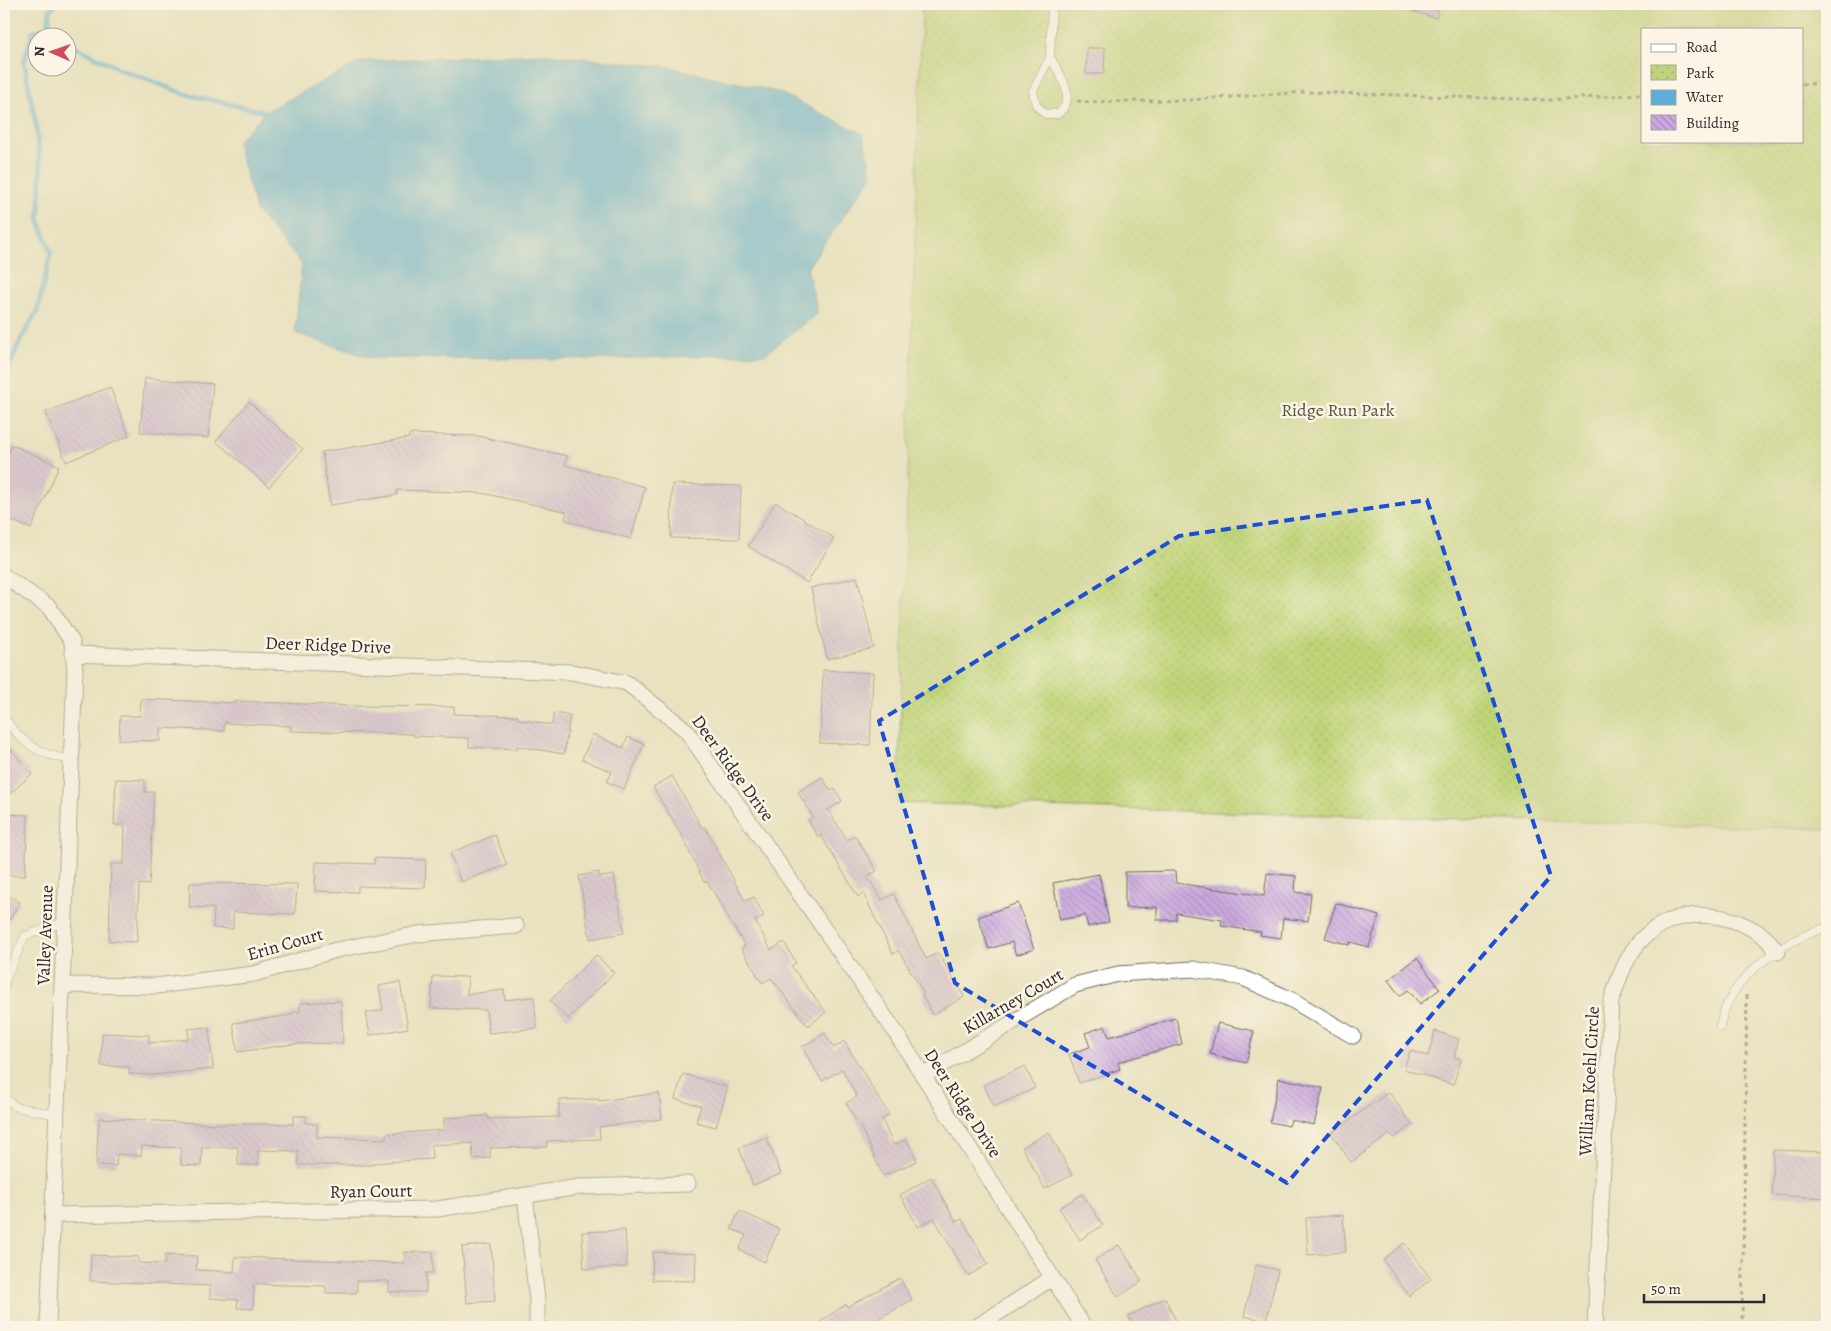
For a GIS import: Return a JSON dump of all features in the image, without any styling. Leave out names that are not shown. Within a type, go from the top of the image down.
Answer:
[{"type":"street","name":"Valley Avenue","points":[[4,576],[49,607],[72,642],[74,670],[48,1327]]},
{"type":"street","name":"Deer Ridge Drive","points":[[73,654],[571,672],[627,683],[686,730],[923,1076],[1084,1327]]},
{"type":"street","name":"William Koehl Circle","points":[[1595,1327],[1611,1002],[1618,979],[1644,937],[1667,923],[1692,915],[1718,915],[1739,923],[1764,935],[1778,952]]},
{"type":"street","name":"Erin Court","points":[[62,985],[156,986],[254,974],[336,950],[409,936],[516,926]]},
{"type":"street","name":"Killarney Court","points":[[923,1076],[1075,985],[1118,974],[1193,970],[1243,978],[1292,1000],[1353,1036]]},
{"type":"street","name":"Ryan Court","points":[[53,1215],[437,1209],[579,1187],[688,1184]]},
{"type":"street","points":[[525,1195],[537,1327]]},
{"type":"street","points":[[976,1327],[1052,1278]]},
{"type":"lane","points":[[1050,57],[1066,86],[1069,99],[1066,108],[1058,114],[1045,114],[1036,105],[1033,91],[1050,57],[1052,4]]},
{"type":"lane","points":[[4,717],[32,748],[48,756],[71,760]]},
{"type":"lane","points":[[4,990],[6,978],[25,936],[64,922]]},
{"type":"lane","points":[[1720,1027],[1722,1016],[1730,998],[1747,976],[1778,952],[1811,932],[1827,927]]},
{"type":"lane","points":[[4,1097],[16,1107],[57,1115]]},
{"type":"path","points":[[1804,84],[1827,83]]},
{"type":"path","points":[[1069,99],[1088,102],[1188,100],[1327,92],[1350,95],[1548,100],[1641,94]]},
{"type":"path","points":[[1742,1327],[1747,976]]},
{"type":"highlighted area","points":[[1427,500],[1551,876],[1287,1183],[955,983],[879,721],[1179,536]]},
{"type":"green space","name":"Ridge Run Park","points":[[922,4],[1827,4],[1827,829],[898,803]]},
{"type":"water","points":[[543,54],[669,67],[778,92],[863,134],[872,176],[807,268],[818,313],[765,354],[604,359],[370,358],[295,333],[302,264],[256,211],[237,142],[265,112],[362,61]]},
{"type":"building","points":[[1398,4],[1440,4],[1436,18],[1397,7]]},
{"type":"building","points":[[1087,48],[1105,48],[1104,74],[1086,74]]},
{"type":"building","points":[[145,378],[213,384],[208,438],[140,432]]},
{"type":"building","points":[[110,387],[129,436],[66,462],[46,412]]},
{"type":"building","points":[[249,402],[303,449],[269,487],[216,441]]},
{"type":"building","points":[[409,434],[478,436],[567,456],[565,465],[645,487],[631,539],[565,520],[567,512],[482,493],[397,490],[397,495],[330,505],[322,452],[409,438]]},
{"type":"building","points":[[12,445],[59,466],[31,529],[4,517],[4,463]]},
{"type":"building","points":[[672,484],[741,486],[739,539],[671,538]]},
{"type":"building","points":[[776,502],[834,538],[807,583],[748,546]]},
{"type":"building","points":[[857,577],[874,648],[827,659],[811,588]]},
{"type":"building","points":[[823,670],[873,673],[870,745],[820,743]]},
{"type":"building","points":[[141,699],[350,706],[454,707],[454,714],[518,716],[518,719],[552,725],[554,713],[570,716],[564,754],[517,746],[517,749],[469,747],[469,738],[413,736],[413,734],[290,731],[291,726],[224,723],[224,731],[160,728],[160,741],[119,740],[120,716],[140,716]]},
{"type":"building","points":[[593,734],[623,748],[628,737],[644,744],[624,789],[607,782],[612,772],[582,759]]},
{"type":"building","points":[[4,742],[32,774],[4,799]]},
{"type":"building","points":[[672,776],[702,828],[705,827],[745,901],[754,897],[764,916],[755,921],[771,950],[784,942],[796,963],[791,966],[826,1012],[808,1026],[771,978],[762,983],[741,948],[745,946],[707,881],[704,882],[683,838],[653,787]]},
{"type":"building","points":[[822,777],[831,791],[835,789],[842,801],[828,810],[847,840],[855,836],[877,871],[867,876],[882,900],[894,894],[926,959],[938,953],[964,997],[933,1015],[922,996],[924,994],[899,951],[893,954],[863,893],[858,897],[821,835],[818,837],[808,820],[813,817],[798,792]]},
{"type":"building","points":[[116,779],[145,780],[145,792],[154,792],[149,885],[139,884],[137,942],[109,941],[111,864],[124,864],[125,825],[114,825]]},
{"type":"building","points":[[4,814],[28,815],[25,876],[4,875]]},
{"type":"building","points":[[495,835],[507,865],[461,882],[450,853]]},
{"type":"building","points":[[374,858],[426,860],[425,888],[358,886],[358,892],[315,891],[316,862],[374,864]]},
{"type":"building","points":[[1175,871],[1176,883],[1264,896],[1267,873],[1296,876],[1295,892],[1311,894],[1308,921],[1283,918],[1281,938],[1260,935],[1261,932],[1221,926],[1222,920],[1176,913],[1176,920],[1157,920],[1157,907],[1125,908],[1125,872]]},
{"type":"building","points":[[599,872],[600,877],[614,875],[624,933],[590,939],[579,876]]},
{"type":"building","points":[[1099,874],[1109,922],[1088,927],[1085,915],[1060,920],[1053,883]]},
{"type":"building","points":[[190,883],[297,884],[295,914],[233,912],[233,929],[213,928],[214,908],[189,907]]},
{"type":"building","points":[[4,893],[20,902],[4,929]]},
{"type":"building","points":[[1018,903],[1034,949],[1016,955],[1012,942],[989,949],[978,917]]},
{"type":"building","points":[[1336,903],[1379,916],[1369,947],[1350,942],[1349,945],[1325,938]]},
{"type":"building","points":[[596,955],[614,973],[568,1019],[550,1001]]},
{"type":"building","points":[[1417,958],[1440,989],[1420,1004],[1408,990],[1400,996],[1388,980]]},
{"type":"building","points":[[433,976],[468,977],[467,994],[504,990],[505,1000],[534,997],[537,1028],[489,1033],[486,1010],[431,1008]]},
{"type":"building","points":[[400,982],[408,1028],[370,1035],[366,1013],[383,1010],[379,986]]},
{"type":"building","points":[[341,1001],[343,1043],[293,1044],[238,1052],[233,1023],[292,1015],[292,1012],[300,1012],[300,1003]]},
{"type":"building","points":[[1176,1018],[1182,1044],[1118,1062],[1120,1069],[1079,1083],[1069,1054],[1090,1047],[1085,1033],[1105,1026],[1109,1037]]},
{"type":"building","points":[[1218,1023],[1254,1031],[1246,1063],[1210,1054]]},
{"type":"building","points":[[209,1027],[213,1069],[153,1075],[129,1074],[130,1067],[101,1066],[102,1033],[149,1035],[149,1043],[189,1039],[188,1029]]},
{"type":"building","points":[[1435,1031],[1459,1039],[1454,1057],[1461,1060],[1453,1085],[1404,1069],[1410,1051],[1428,1056]]},
{"type":"building","points":[[825,1033],[834,1048],[844,1041],[889,1115],[882,1119],[893,1145],[907,1139],[917,1161],[883,1176],[862,1130],[846,1103],[857,1097],[842,1069],[822,1081],[802,1047]]},
{"type":"building","points":[[1025,1066],[1035,1088],[994,1107],[984,1085]]},
{"type":"building","points":[[683,1074],[728,1087],[716,1127],[696,1122],[701,1106],[675,1099]]},
{"type":"building","points":[[1279,1078],[1323,1088],[1314,1125],[1291,1120],[1289,1126],[1270,1122]]},
{"type":"building","points":[[1389,1092],[1412,1125],[1394,1138],[1390,1134],[1351,1162],[1331,1133]]},
{"type":"building","points":[[659,1093],[662,1119],[599,1127],[600,1139],[547,1141],[547,1147],[490,1148],[490,1158],[473,1159],[472,1143],[431,1145],[432,1159],[373,1163],[373,1165],[298,1165],[298,1151],[258,1150],[258,1165],[238,1165],[238,1147],[202,1147],[201,1166],[181,1165],[181,1148],[142,1146],[141,1156],[117,1154],[116,1166],[96,1165],[99,1118],[216,1124],[293,1124],[294,1116],[306,1116],[306,1123],[317,1124],[317,1137],[386,1139],[386,1134],[444,1130],[444,1118],[488,1116],[488,1119],[559,1117],[559,1100],[599,1099],[599,1101]]},
{"type":"building","points":[[1049,1132],[1072,1175],[1045,1189],[1022,1147]]},
{"type":"building","points":[[766,1137],[781,1174],[753,1185],[739,1148]]},
{"type":"building","points":[[1773,1150],[1827,1152],[1827,1198],[1772,1195]]},
{"type":"building","points":[[931,1177],[956,1222],[962,1219],[988,1264],[968,1276],[934,1218],[918,1227],[900,1195]]},
{"type":"building","points":[[1082,1194],[1103,1225],[1080,1240],[1059,1208]]},
{"type":"building","points":[[739,1211],[779,1229],[765,1262],[739,1250],[746,1235],[731,1229]]},
{"type":"building","points":[[1343,1215],[1346,1252],[1308,1255],[1306,1218]]},
{"type":"building","points":[[625,1230],[627,1267],[584,1269],[582,1232]]},
{"type":"building","points":[[1404,1243],[1431,1279],[1409,1296],[1383,1260]]},
{"type":"building","points":[[491,1244],[495,1301],[467,1303],[462,1247]]},
{"type":"building","points":[[1119,1245],[1142,1281],[1118,1297],[1095,1260]]},
{"type":"building","points":[[405,1252],[433,1252],[433,1273],[426,1273],[426,1292],[389,1292],[389,1281],[357,1281],[357,1293],[326,1293],[326,1286],[254,1284],[253,1309],[237,1308],[238,1300],[210,1298],[210,1286],[90,1281],[91,1255],[138,1257],[138,1263],[165,1264],[165,1255],[197,1256],[196,1270],[234,1272],[235,1257],[405,1263]]},
{"type":"building","points":[[653,1252],[696,1254],[695,1281],[652,1280]]},
{"type":"building","points":[[1256,1265],[1278,1270],[1266,1321],[1244,1316]]},
{"type":"building","points":[[900,1278],[912,1300],[863,1327],[813,1327],[846,1304],[847,1307]]},
{"type":"building","points":[[1165,1298],[1179,1327],[1134,1327],[1128,1316]]},
{"type":"waterway","points":[[48,28],[50,10],[56,4]]},
{"type":"waterway","points":[[4,378],[21,339],[37,312],[51,253],[39,220],[41,173],[36,125],[24,62],[28,48]]},
{"type":"waterway","points":[[78,48],[122,70],[185,94],[265,112]]}]
